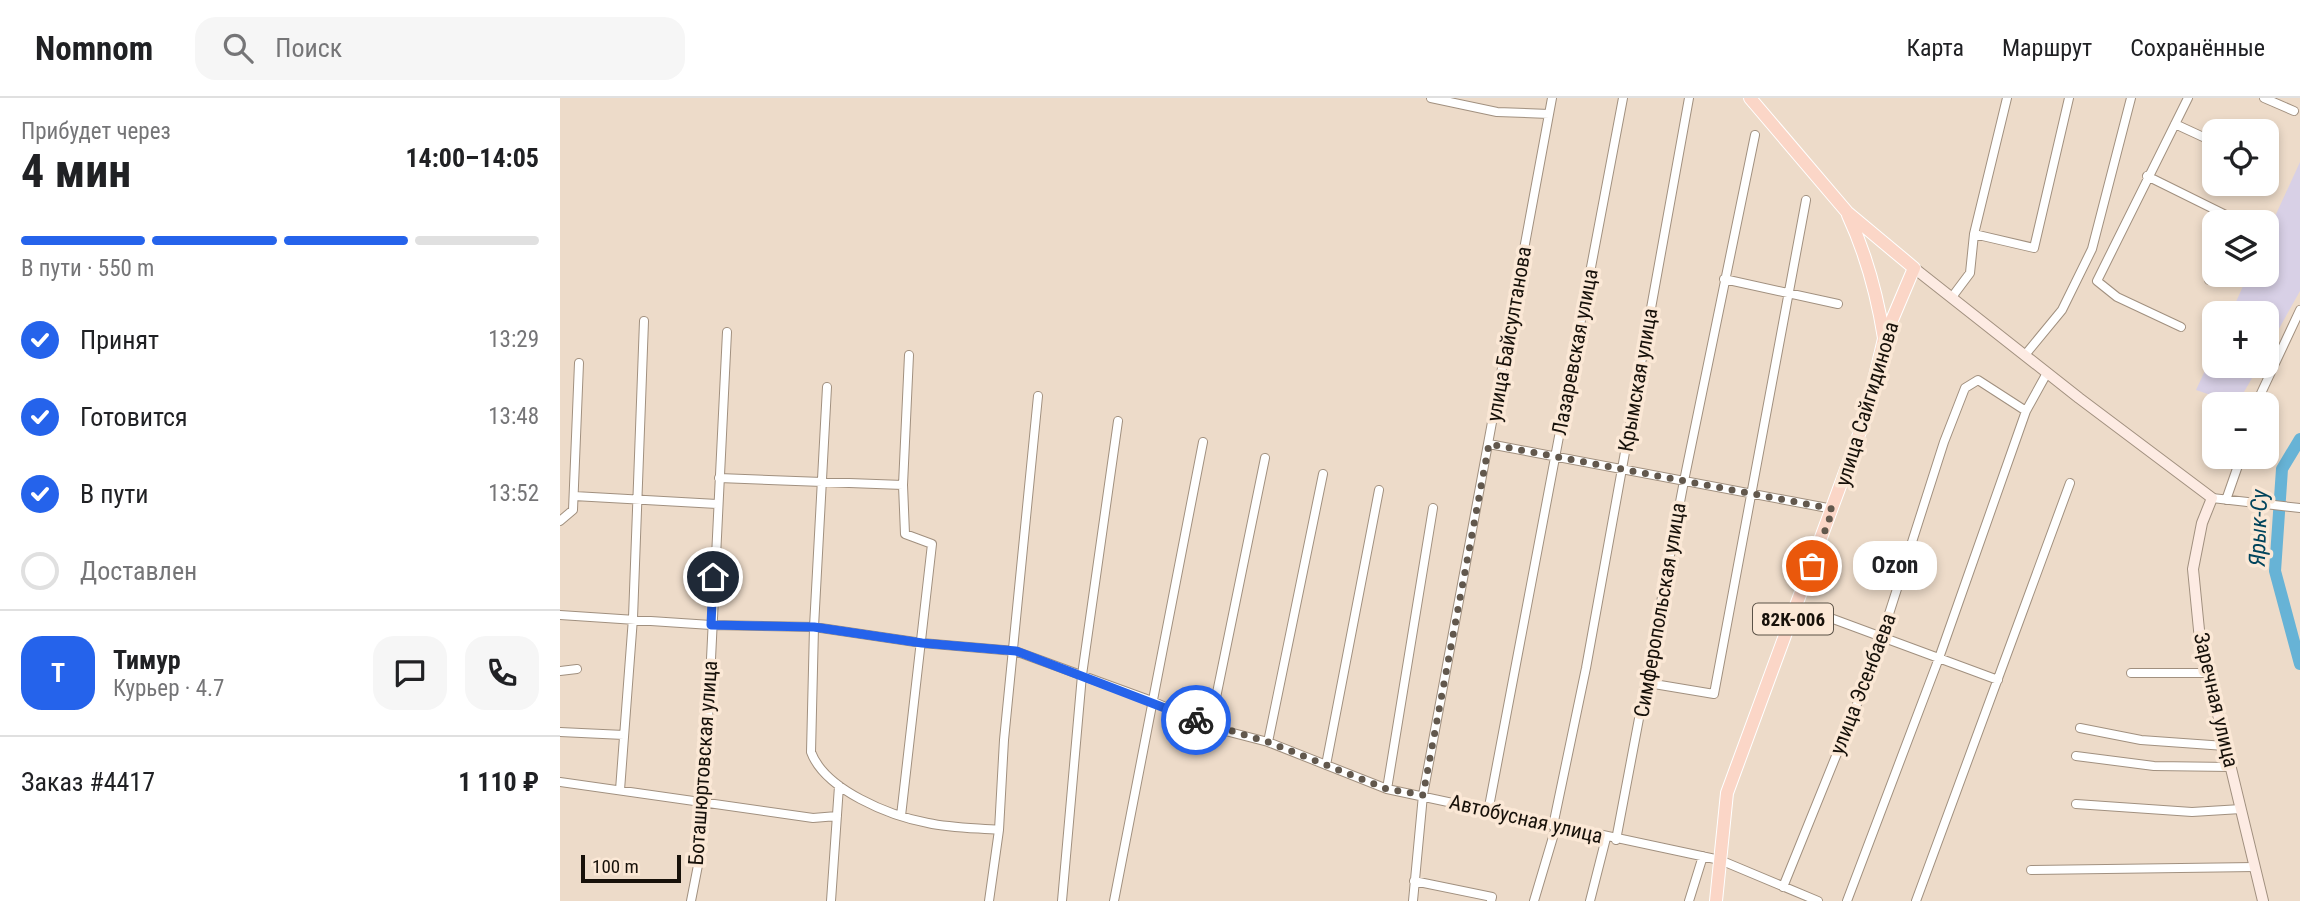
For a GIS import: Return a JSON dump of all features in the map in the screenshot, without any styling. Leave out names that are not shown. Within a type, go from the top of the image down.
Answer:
[{"type":"main road","name":"82К-006","points":[[1750,98],[1847,212],[1865,252],[1875,284],[1884,339]]},
{"type":"main road","points":[[1847,212],[2047,373],[2212,498]]},
{"type":"main road","name":"улица Сайгидинова","points":[[1716,901],[1727,793],[1833,509],[1865,418],[1884,339],[1914,268]]},
{"type":"main road","name":"Заречная улица","points":[[2212,498],[2202,523],[2193,569],[2200,640],[2263,901]]},
{"type":"street","points":[[1431,98],[1497,113],[1549,114]]},
{"type":"street","name":"улица Байсултанова","points":[[1413,901],[1423,795],[1552,98]]},
{"type":"street","name":"Лазаревская улица","points":[[1488,812],[1623,98]]},
{"type":"street","name":"Крымская улица","points":[[1534,901],[1555,827],[1689,98]]},
{"type":"street","points":[[1952,297],[1970,273],[1974,234],[2007,98]]},
{"type":"street","points":[[1974,234],[2034,248],[2069,98]]},
{"type":"street","points":[[2025,355],[2062,310],[2092,249],[2131,98]]},
{"type":"street","points":[[2181,327],[2117,297],[2097,281],[2188,98]]},
{"type":"street","points":[[2264,98],[2294,111]]},
{"type":"street","points":[[2175,124],[2202,136]]},
{"type":"street","name":"Симферопольская улица","points":[[1616,840],[1648,683],[1684,481],[1755,135]]},
{"type":"street","points":[[2147,176],[2216,210]]},
{"type":"street","points":[[1648,683],[1714,694],[1806,200]]},
{"type":"street","points":[[1724,279],[1838,304]]},
{"type":"street","points":[[2262,392],[2300,310]]},
{"type":"street","points":[[620,790],[633,618],[644,321]]},
{"type":"street","name":"Боташюртовская улица","points":[[691,901],[704,802],[727,332]]},
{"type":"street","points":[[901,816],[932,544],[905,534],[903,485],[909,355]]},
{"type":"street","points":[[560,521],[573,510],[579,363]]},
{"type":"street","points":[[1847,901],[1939,658],[2026,411],[2047,373]]},
{"type":"street","name":"улица Эсенбаева","points":[[1783,887],[1882,636],[1944,442],[1965,388],[1978,380],[2026,411]]},
{"type":"street","points":[[827,387],[814,627],[811,752],[815,762],[846,793],[901,816],[929,824],[999,830]]},
{"type":"street","points":[[989,901],[999,830],[1004,740],[1016,651],[1038,396]]},
{"type":"street","points":[[1062,901],[1082,676],[1118,421]]},
{"type":"street","points":[[1114,901],[1203,442]]},
{"type":"street","points":[[1489,444],[1833,509]]},
{"type":"street","points":[[1210,727],[1265,458]]},
{"type":"street","points":[[2226,500],[2237,469]]},
{"type":"street","points":[[1268,742],[1323,474]]},
{"type":"street","points":[[719,478],[903,485]]},
{"type":"street","points":[[1916,901],[2070,483]]},
{"type":"street","points":[[1326,765],[1379,490]]},
{"type":"street","points":[[574,496],[718,504]]},
{"type":"street","points":[[2212,498],[2300,508]]},
{"type":"street","points":[[1387,789],[1433,508]]},
{"type":"street","points":[[1798,606],[1998,680]]},
{"type":"street","name":"Автобусная улица","points":[[560,615],[711,625],[814,627],[922,643],[1016,651],[1152,701],[1210,727],[1268,742],[1387,789],[1606,838],[1720,860],[1818,901]]},
{"type":"street","points":[[560,671],[577,669]]},
{"type":"street","points":[[2131,673],[2208,673]]},
{"type":"street","points":[[2080,728],[2141,740],[2225,746]]},
{"type":"street","points":[[560,732],[624,735]]},
{"type":"street","points":[[2076,756],[2154,766],[2231,767]]},
{"type":"street","points":[[560,782],[813,818],[837,816]]},
{"type":"street","points":[[831,901],[839,786]]},
{"type":"street","points":[[2076,804],[2192,811],[2241,809]]},
{"type":"street","points":[[1590,901],[1606,838]]},
{"type":"street","points":[[1689,901],[1703,856]]},
{"type":"street","points":[[2031,870],[2255,867]]},
{"type":"street","points":[[1414,881],[1492,897],[1491,901]]},
{"type":"shaded area","points":[[2300,162],[2300,291],[2279,329],[2279,301],[2236,301],[2243,287],[2279,287],[2278,210]]},
{"type":"shaded area","points":[[2202,377],[2252,378],[2244,392],[2196,390]]},
{"type":"waterway","name":"Ярык-Су","points":[[2300,439],[2282,469],[2275,571],[2300,664]]},
{"type":"way so far","points":[[1196,720],[1210,727],[1268,742],[1387,789],[1423,795],[1489,444],[1833,509],[1812,566]]},
{"type":"place","name":"Ozon","points":[[1812,566]]},
{"type":"route","points":[[713,577],[711,625],[814,627],[922,643],[1016,651],[1196,720]]}]
